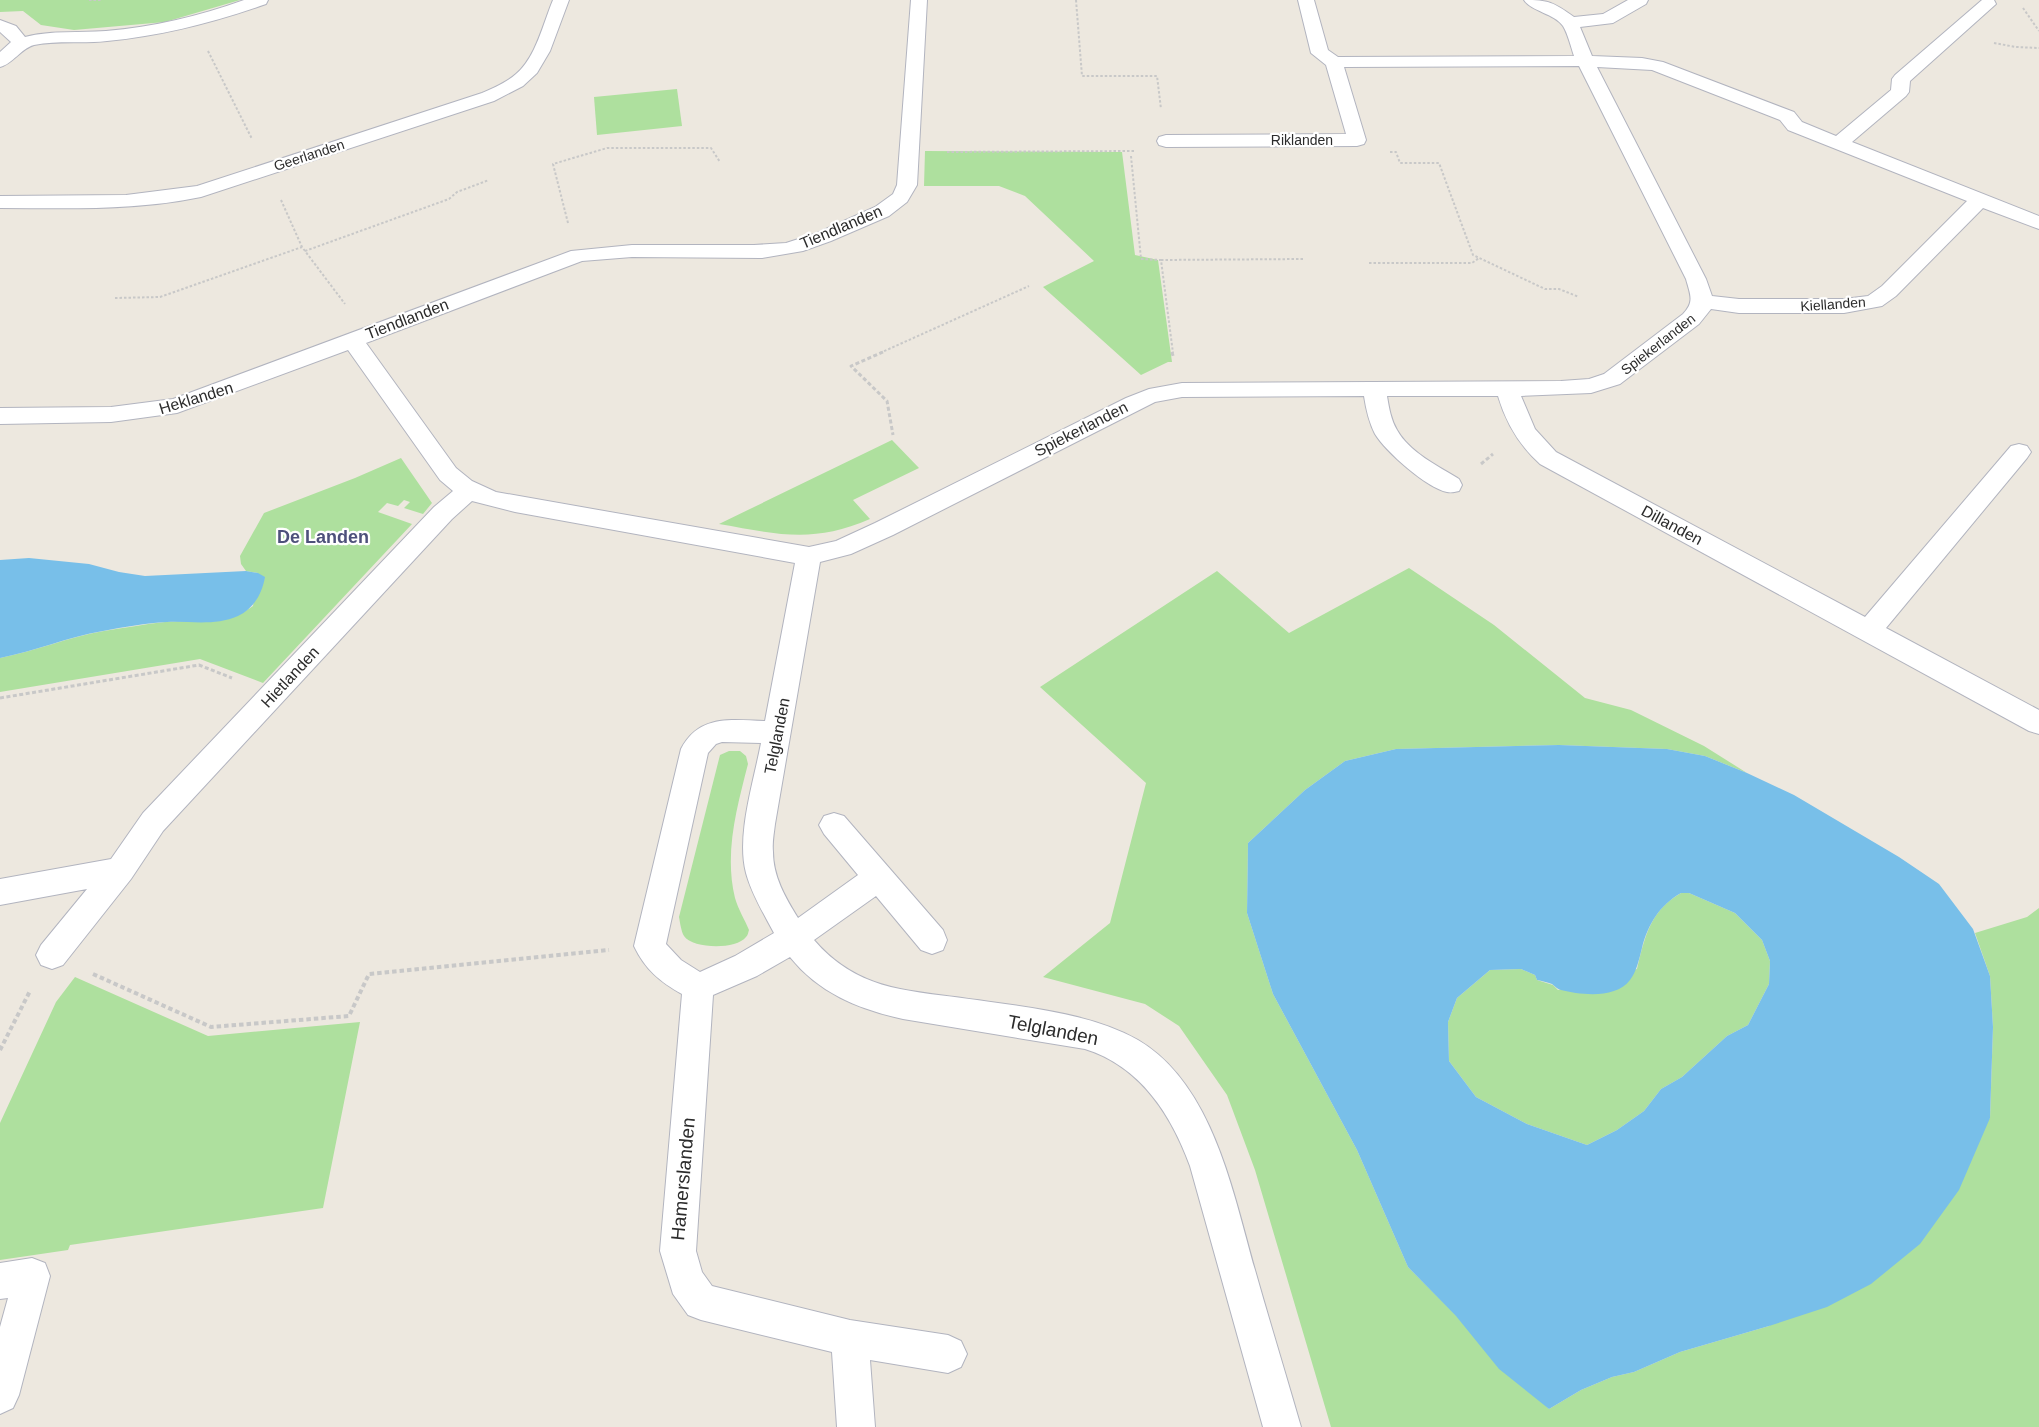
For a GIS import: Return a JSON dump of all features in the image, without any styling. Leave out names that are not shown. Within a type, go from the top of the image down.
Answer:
[{"type":"street","points":[[0,62],[21,43],[61,38],[106,36],[167,27],[207,18],[260,0]]},
{"type":"street","name":"Geerlanden","points":[[0,202],[135,201],[172,198],[201,191],[488,97],[516,83],[535,64],[561,0]]},
{"type":"street","name":"Tiendlanden","points":[[809,556],[508,503],[469,491],[448,474],[353,340],[578,255],[612,252],[759,252],[786,249],[809,243],[879,213],[896,202],[905,192],[907,185],[919,0]]},
{"type":"street","name":"Riklanden","points":[[1166,141],[1357,140],[1334,62],[1320,53],[1306,0]]},
{"type":"street","points":[[1532,0],[1553,10],[1570,23],[1607,20],[1640,0]]},
{"type":"street","points":[[1840,142],[1900,92],[1901,79],[1988,4]]},
{"type":"street","name":"Spiekerlanden","points":[[809,556],[842,548],[884,529],[1149,396],[1182,390],[1374,390],[1591,386],[1612,379],[1691,319],[1700,310],[1703,301],[1698,285],[1585,61],[1570,23]]},
{"type":"street","points":[[0,25],[10,30],[21,43]]},
{"type":"street","points":[[1334,62],[1585,61],[1633,62],[1657,66],[1787,116],[1795,126],[1840,142],[2039,224]]},
{"type":"street","name":"Kiellanden","points":[[1703,301],[1739,306],[1844,306],[1874,301],[1889,291],[1981,199]]},
{"type":"street","name":"Heklanden","points":[[0,416],[118,414],[148,412],[178,406],[353,340]]},
{"type":"street","name":"Dillanden","points":[[1507,388],[1515,413],[1525,434],[1548,458],[2039,723]]},
{"type":"street","points":[[1374,390],[1387,435],[1399,448],[1450,485]]},
{"type":"street","points":[[1869,631],[2019,452]]},
{"type":"street","name":"Hietlanden","points":[[52,955],[120,870],[153,822],[443,513],[469,491]]},
{"type":"street","name":"Telglanden","points":[[809,556],[760,824],[758,856],[764,883],[794,939],[811,961],[836,980],[868,994],[905,1004],[1068,1030],[1102,1038],[1130,1052],[1155,1074],[1180,1106],[1202,1151],[1217,1197],[1282,1427]]},
{"type":"street","points":[[778,732],[722,731],[706,736],[696,749],[650,946],[657,960],[672,973],[698,987],[730,976],[794,939],[878,877]]},
{"type":"street","points":[[834,825],[932,940]]},
{"type":"street","points":[[0,892],[120,870]]},
{"type":"street","name":"Hamerslanden","points":[[698,987],[678,1251],[686,1281],[700,1302],[850,1338],[948,1354]]},
{"type":"street","points":[[0,1281],[32,1276],[0,1395]]},
{"type":"street","points":[[850,1338],[856,1427]]},
{"type":"path","points":[[909,152],[1134,151],[1166,141],[1156,76],[1082,76],[1076,0]]},
{"type":"path","points":[[2019,3],[2033,20],[2039,31]]},
{"type":"path","points":[[1357,140],[1374,152],[1396,152],[1400,163],[1439,163],[1473,255],[1545,288],[1559,288],[1579,297]]},
{"type":"path","points":[[578,255],[553,164],[607,148],[711,148],[720,162]]},
{"type":"path","points":[[1134,151],[1131,154],[1141,260],[1304,259]]},
{"type":"path","points":[[305,251],[449,199],[457,192],[489,180]]},
{"type":"path","points":[[115,298],[160,297],[302,247]]},
{"type":"path","points":[[1369,263],[1472,263],[1479,258]]},
{"type":"path","points":[[1161,260],[1174,363]]},
{"type":"path","points":[[893,435],[887,401],[851,366],[1029,286]]},
{"type":"path","points":[[1450,485],[1473,471],[1512,439],[1525,434]]},
{"type":"path","points":[[0,698],[199,666],[274,694]]},
{"type":"path","points":[[0,1050],[22,1004],[52,955],[211,1027],[349,1016],[369,974],[650,946]]},
{"type":"green space","points":[[0,0],[240,0],[165,22],[74,30],[41,25],[23,11],[0,12]]},
{"type":"green space","points":[[677,89],[682,126],[597,135],[594,97]]},
{"type":"green space","points":[[925,151],[1122,152],[1135,255],[1158,260],[1172,362],[1168,362],[1141,375],[1043,287],[1094,261],[1025,196],[999,186],[924,186]]},
{"type":"green space","points":[[892,440],[919,468],[853,500],[870,519],[831,532],[795,535],[719,524]]},
{"type":"green space","points":[[401,458],[432,503],[423,514],[404,508],[410,502],[404,500],[398,506],[387,503],[378,512],[412,524],[263,683],[200,659],[0,692],[0,658],[104,631],[165,622],[210,622],[230,618],[253,606],[258,573],[246,571],[241,564],[240,556],[264,513]]},
{"type":"green space","points":[[1409,568],[1494,625],[1585,698],[1631,710],[1704,746],[1747,773],[1705,756],[1667,749],[1559,745],[1396,749],[1345,761],[1305,790],[1248,843],[1247,913],[1273,994],[1357,1150],[1408,1267],[1549,1409],[1581,1390],[1612,1377],[1634,1372],[1680,1352],[1769,1326],[1990,1118],[1993,1027],[1990,976],[1975,933],[2027,917],[2039,908],[2039,1427],[1331,1427],[1255,1170],[1227,1095],[1179,1026],[1145,1004],[1043,977],[1110,923],[1146,783],[1040,687],[1217,571],[1289,633]]},
{"type":"green space","points":[[729,751],[740,751],[746,756],[748,764],[733,830],[731,864],[735,898],[749,930],[748,935],[741,941],[724,946],[715,946],[696,943],[684,936],[679,917],[720,755]]},
{"type":"green space","points":[[1681,893],[1689,893],[1735,913],[1762,940],[1770,961],[1769,984],[1748,1025],[1727,1036],[1682,1077],[1661,1089],[1644,1111],[1617,1130],[1587,1145],[1527,1124],[1476,1097],[1449,1061],[1448,1022],[1457,998],[1490,970],[1521,969],[1535,975],[1537,980],[1553,985],[1558,990],[1637,969],[1650,925],[1662,908]]},
{"type":"green space","points":[[75,977],[208,1036],[360,1022],[323,1208],[70,1245],[68,1250],[0,1260],[0,1123],[56,1002]]},
{"type":"water","points":[[29,558],[89,564],[119,572],[145,576],[246,571],[258,573],[265,577],[262,589],[253,605],[244,613],[230,619],[212,622],[159,623],[127,627],[77,637],[0,658],[0,560]]},
{"type":"water","points":[[1559,745],[1667,749],[1705,756],[1794,795],[1899,857],[1939,884],[1973,929],[1990,976],[1993,1027],[1990,1118],[1959,1190],[1920,1244],[1871,1284],[1827,1307],[1680,1352],[1634,1372],[1612,1377],[1581,1390],[1549,1409],[1499,1369],[1456,1316],[1408,1267],[1357,1150],[1273,994],[1247,913],[1248,843],[1305,790],[1345,761],[1396,749]],"holes":[[[1681,893],[1689,893],[1735,913],[1762,940],[1770,961],[1769,984],[1748,1025],[1727,1036],[1682,1077],[1661,1089],[1644,1111],[1617,1130],[1587,1145],[1527,1124],[1476,1097],[1449,1061],[1448,1022],[1457,998],[1490,970],[1521,969],[1535,975],[1537,980],[1550,983],[1560,990],[1569,992],[1598,994],[1616,990],[1624,986],[1634,973],[1651,923],[1661,909]]]},
{"type":"district","name":"De Landen","points":[[323,537]]}]
